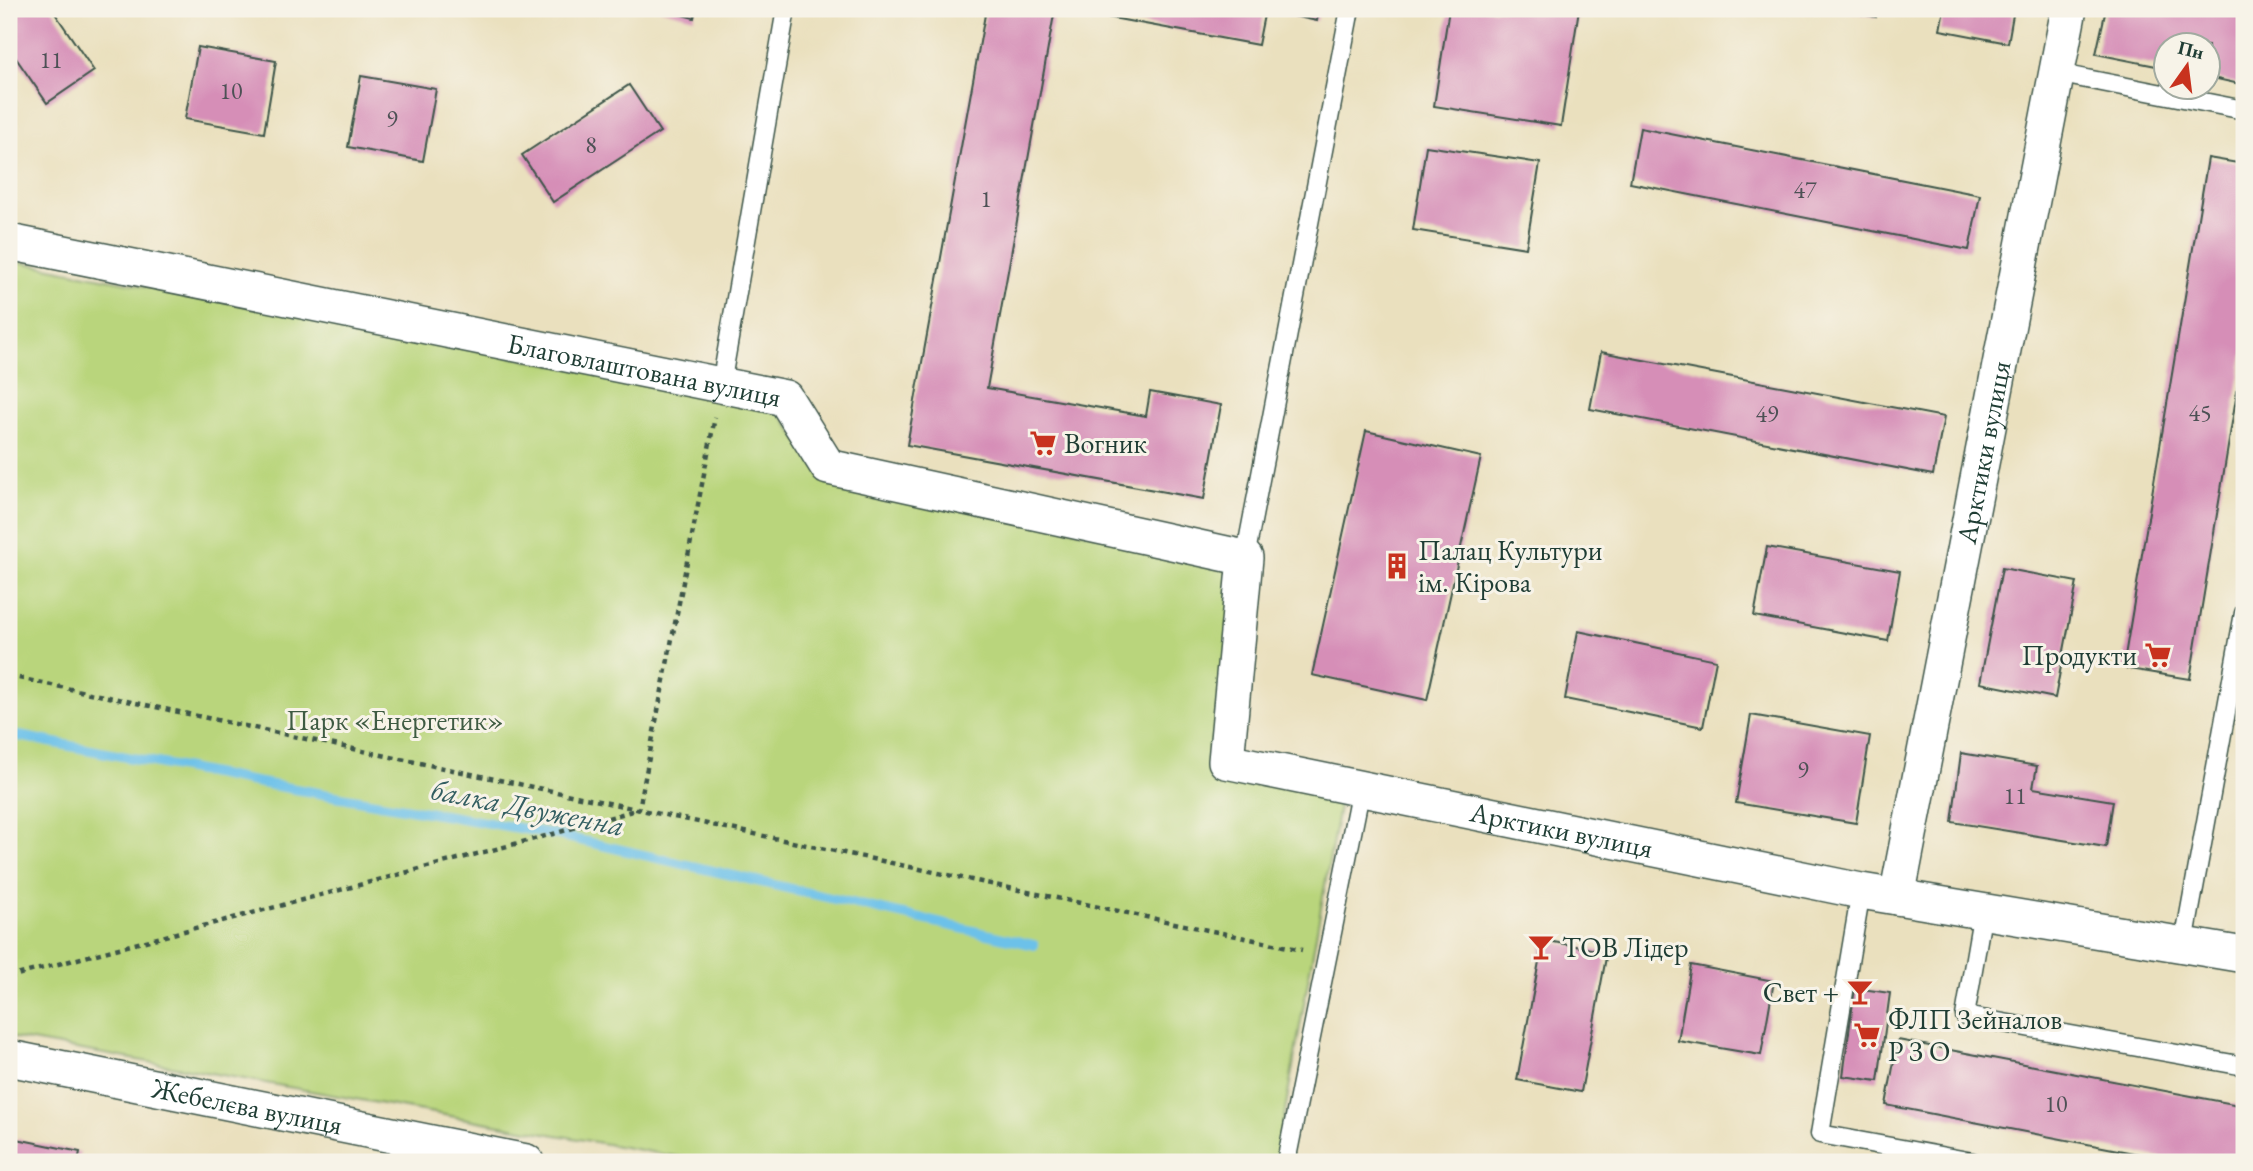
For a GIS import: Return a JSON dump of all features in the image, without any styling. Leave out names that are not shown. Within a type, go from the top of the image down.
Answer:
[{"type":"street","name":"Арктики вулиця","points":[[1897,897],[2069,9]]},
{"type":"street","name":"Благовлаштована вулиця","points":[[9,242],[785,398],[828,467],[1245,558]]},
{"type":"street","name":"Арктики вулиця","points":[[1245,558],[1226,761],[1861,891],[2244,955]]},
{"type":"street","name":"Жебелєва вулиця","points":[[9,1058],[526,1162]]},
{"type":"lane","points":[[721,386],[786,9]]},
{"type":"lane","points":[[1245,558],[1350,9]]},
{"type":"lane","points":[[2056,73],[2244,110]]},
{"type":"lane","points":[[2184,943],[2244,613]]},
{"type":"lane","points":[[1286,1162],[1361,788]]},
{"type":"lane","points":[[1861,891],[1820,1134],[1973,1162]]},
{"type":"lane","points":[[1983,911],[1965,1016],[2244,1066]]},
{"type":"path","points":[[639,809],[721,386]]},
{"type":"path","points":[[9,676],[1328,955]]},
{"type":"path","points":[[9,976],[553,834],[639,809]]},
{"type":"green space","name":"Парк «Енергетик»","points":[[9,260],[777,408],[820,473],[1235,566],[1217,768],[1341,795],[1276,1162],[707,1162],[9,1037]]},
{"type":"building","points":[[9,9],[52,9],[94,71],[47,103],[9,48]]},
{"type":"building","points":[[659,9],[696,9],[694,18]]},
{"type":"building","points":[[986,9],[1055,9],[987,388],[1146,416],[1150,392],[1221,405],[1204,499],[907,445]]},
{"type":"building","points":[[1064,9],[1319,9],[1317,21],[1265,10],[1258,45]]},
{"type":"building","points":[[1449,9],[1579,9],[1561,126],[1434,106]]},
{"type":"building","points":[[1838,9],[1878,9],[1876,17]]},
{"type":"building","points":[[1944,9],[2014,9],[2008,43],[1940,30]]},
{"type":"building","points":[[2106,9],[2223,9],[2244,13],[2244,85],[2222,80],[2222,32],[2152,32],[2152,65],[2096,54]]},
{"type":"building","points":[[198,47],[276,61],[264,133],[185,119]]},
{"type":"building","points":[[361,76],[436,89],[423,161],[348,147]]},
{"type":"building","points":[[629,85],[660,132],[553,202],[522,155]]},
{"type":"building","points":[[1640,128],[1980,195],[1969,250],[1630,183]]},
{"type":"building","points":[[1426,146],[1540,163],[1526,248],[1413,230]]},
{"type":"building","points":[[2208,158],[2244,164],[2244,349],[2190,679],[2123,668]]},
{"type":"building","points":[[1601,352],[1944,417],[1933,475],[1590,409]]},
{"type":"building","name":"Палац Культури ім. Кірова","points":[[1366,431],[1481,457],[1427,700],[1312,675]]},
{"type":"building","points":[[1767,547],[1900,571],[1888,641],[1754,616]]},
{"type":"building","points":[[2002,568],[2077,582],[2055,698],[1980,683]]},
{"type":"building","points":[[1578,631],[1716,660],[1703,727],[1565,699]]},
{"type":"building","points":[[1751,715],[1870,736],[1856,823],[1736,803]]},
{"type":"building","points":[[1961,753],[2037,766],[2033,788],[2113,801],[2106,847],[1952,822]]},
{"type":"building","points":[[1543,940],[1607,952],[1581,1092],[1517,1080]]},
{"type":"building","points":[[1691,965],[1774,981],[1761,1055],[1678,1041]]},
{"type":"building","name":"ФЛП Зейналов Р З О","points":[[1855,988],[1890,993],[1878,1081],[1843,1076]]},
{"type":"building","points":[[1898,1040],[2244,1106],[2244,1162],[2180,1162],[1886,1105]]},
{"type":"building","points":[[17,1139],[80,1152],[78,1162],[13,1162]]},
{"type":"waterway","name":"балка Двуженна","points":[[9,734],[249,781],[553,834],[1034,945]]},
{"type":"place","name":"Вогник","points":[[1043,443]]},
{"type":"place","name":"Палац Культури ім. Кірова","points":[[1397,566]]},
{"type":"place","name":"Продукти","points":[[2158,655]]},
{"type":"place","name":"ТОВ Лідер","points":[[1541,947]]},
{"type":"place","name":"Свет +","points":[[1860,992]]},
{"type":"place","name":"ФЛП Зейналов Р З О","points":[[1867,1035]]}]
